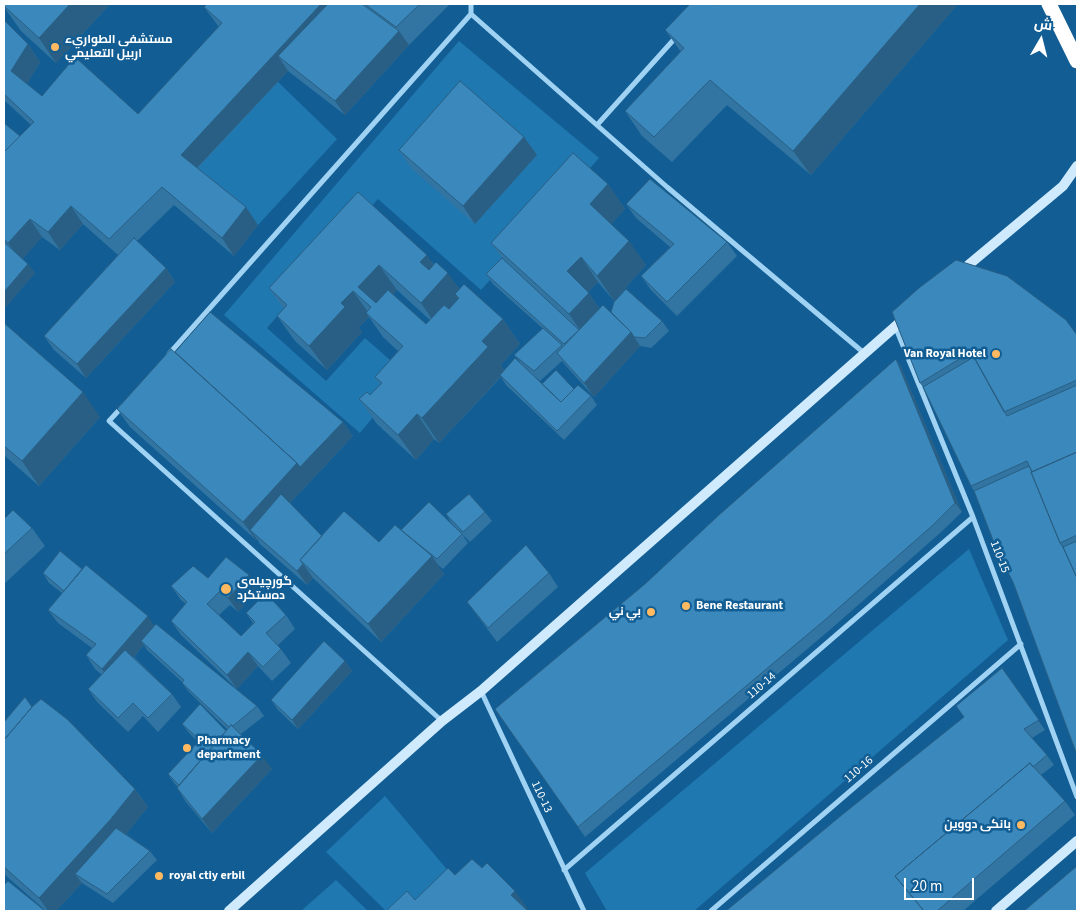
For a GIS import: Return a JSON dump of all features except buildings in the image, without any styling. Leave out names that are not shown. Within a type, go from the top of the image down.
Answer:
[{"type":"highway","points":[[1049,4],[1077,61]]},
{"type":"street","points":[[162,362],[471,14],[471,4]]},
{"type":"street","points":[[471,14],[667,187],[864,352]]},
{"type":"street","points":[[598,125],[685,28]]},
{"type":"street","points":[[948,282],[1063,186],[1077,166]]},
{"type":"street","points":[[1063,186],[1077,183]]},
{"type":"street","points":[[229,911],[864,352],[918,307]]},
{"type":"street","name":"110-15","points":[[895,326],[974,517],[1077,797]]},
{"type":"street","points":[[128,399],[109,421],[442,722]]},
{"type":"street","name":"110-14","points":[[564,870],[974,517]]},
{"type":"street","name":"110-16","points":[[711,911],[1021,644]]},
{"type":"street","name":"110-13","points":[[480,691],[584,911]]},
{"type":"street","points":[[996,911],[1077,841]]},
{"type":"shaded area","points":[[459,41],[599,158],[481,290],[378,199],[267,328],[326,381],[365,338],[407,375],[360,433],[224,315]]},
{"type":"shaded area","points":[[277,81],[337,139],[258,225],[193,173]]},
{"type":"shaded area","points":[[969,549],[1008,640],[694,911],[607,911],[585,873]]},
{"type":"shaded area","points":[[385,796],[461,886],[386,911],[326,852]]},
{"type":"shaded area","points":[[336,880],[368,911],[301,911]]},
{"type":"place","name":"مستشفى الطواريء اربيل التعليمي","points":[[55,47]]},
{"type":"place","name":"Van Royal Hotel","points":[[996,354]]},
{"type":"place","name":"گورچیله‌ی ده‌ستكرد","points":[[226,589]]},
{"type":"place","name":"Bene Restaurant","points":[[686,606]]},
{"type":"place","name":"بي ني","points":[[651,612]]},
{"type":"place","name":"Pharmacy department","points":[[187,748]]},
{"type":"place","name":"بانکی دووین","points":[[1021,825]]},
{"type":"place","name":"royal ctiy erbil","points":[[159,876]]}]
